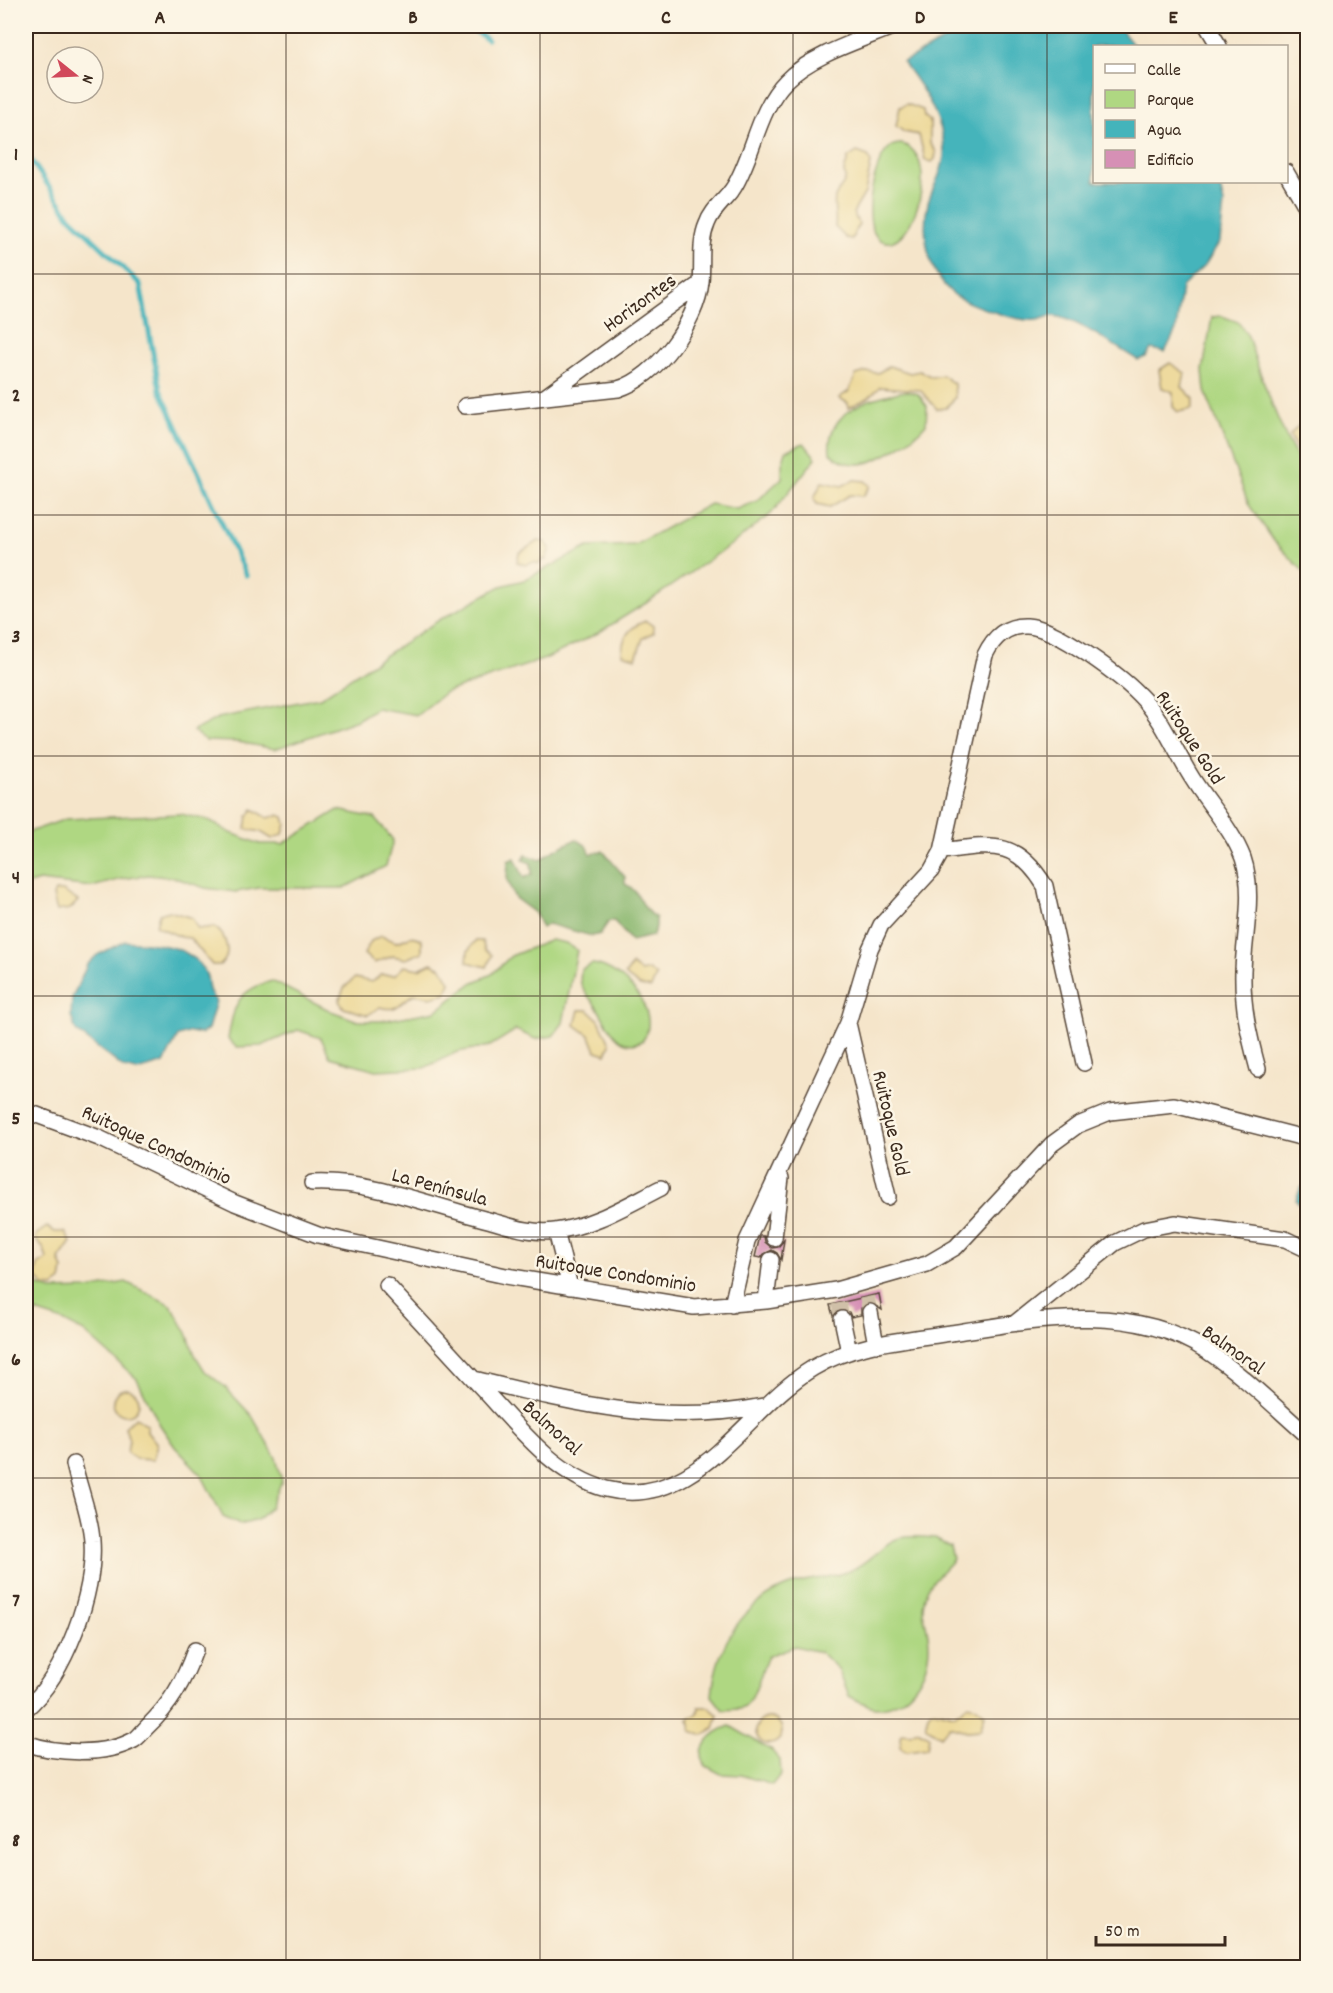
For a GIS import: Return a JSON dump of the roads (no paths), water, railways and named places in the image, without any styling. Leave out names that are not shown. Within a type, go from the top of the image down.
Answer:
[{"type":"street","points":[[701,283],[703,237],[707,222],[732,189],[769,105],[784,83],[797,70],[812,62],[895,26]]},
{"type":"street","points":[[1207,26],[1217,45]]},
{"type":"street","points":[[1288,174],[1308,210]]},
{"type":"street","name":"Horizontes","points":[[544,398],[701,283]]},
{"type":"street","name":"Horizontes","points":[[465,406],[618,389],[631,385],[644,376],[681,335],[698,299],[701,283]]},
{"type":"street","name":"Ruitoque Gold","points":[[732,1305],[747,1241],[848,1023],[870,949],[881,925],[931,871],[942,851],[986,655],[991,643],[1012,628],[1039,628],[1099,661],[1146,702],[1243,858],[1248,884],[1243,1011],[1258,1070]]},
{"type":"street","points":[[942,851],[984,846],[1004,848],[1022,856],[1036,870],[1045,886],[1083,1063]]},
{"type":"street","name":"Ruitoque Gold","points":[[848,1023],[888,1197]]},
{"type":"street","name":"Ruitoque Condominio","points":[[26,1110],[99,1138],[235,1203],[318,1235],[506,1276],[694,1307],[838,1296],[866,1290],[927,1264],[956,1247],[1052,1144],[1078,1125],[1110,1112],[1174,1105],[1308,1139]]},
{"type":"street","name":"Ruitoque Gold","points":[[774,1238],[783,1166]]},
{"type":"street","name":"La Península","points":[[312,1183],[332,1183],[381,1192],[531,1232],[556,1231],[600,1220],[661,1188]]},
{"type":"street","name":"Balmoral","points":[[1015,1323],[1115,1243],[1144,1229],[1175,1222],[1285,1239],[1308,1250]]},
{"type":"street","points":[[556,1231],[570,1287]]},
{"type":"street","points":[[766,1301],[771,1260]]},
{"type":"street","name":"Balmoral","points":[[387,1285],[528,1437],[574,1475],[605,1489],[629,1491],[666,1488],[688,1477],[711,1459],[763,1406],[814,1367],[849,1352],[876,1345],[1015,1323],[1068,1319],[1115,1320],[1161,1329],[1205,1350],[1252,1386],[1308,1436]]},
{"type":"street","points":[[870,1312],[876,1345]]},
{"type":"street","points":[[842,1319],[849,1352]]},
{"type":"street","name":"Balmoral","points":[[474,1379],[572,1404],[617,1411],[705,1415],[763,1406]]},
{"type":"street","points":[[26,1709],[55,1671],[74,1634],[90,1586],[92,1540],[74,1464]]},
{"type":"street","points":[[26,1743],[40,1748],[74,1751],[111,1748],[135,1740],[165,1710],[184,1681],[195,1650]]},
{"type":"water","points":[[971,26],[1118,26],[1133,45],[1093,45],[1093,183],[1219,183],[1224,204],[1220,241],[1205,265],[1182,287],[1176,330],[1165,352],[1151,349],[1146,357],[1138,360],[1085,328],[1063,318],[1050,316],[1028,320],[1017,318],[967,302],[951,292],[936,273],[931,262],[925,226],[928,203],[943,162],[944,143],[932,106],[903,62]]},
{"type":"water","points":[[125,941],[159,944],[190,955],[205,972],[210,992],[216,1001],[208,1029],[201,1034],[191,1032],[178,1036],[164,1063],[137,1071],[124,1068],[76,1031],[71,1016],[72,998],[87,965],[97,955]]},
{"type":"water","points":[[1307,1186],[1308,1211],[1296,1200],[1301,1187]]},
{"type":"waterway","points":[[467,26],[487,39]]},
{"type":"waterway","points":[[26,153],[70,217],[140,284],[160,390],[246,575]]},
{"type":"tunnel","points":[[867,1297],[870,1312]]},
{"type":"tunnel","points":[[839,1303],[842,1319]]}]
